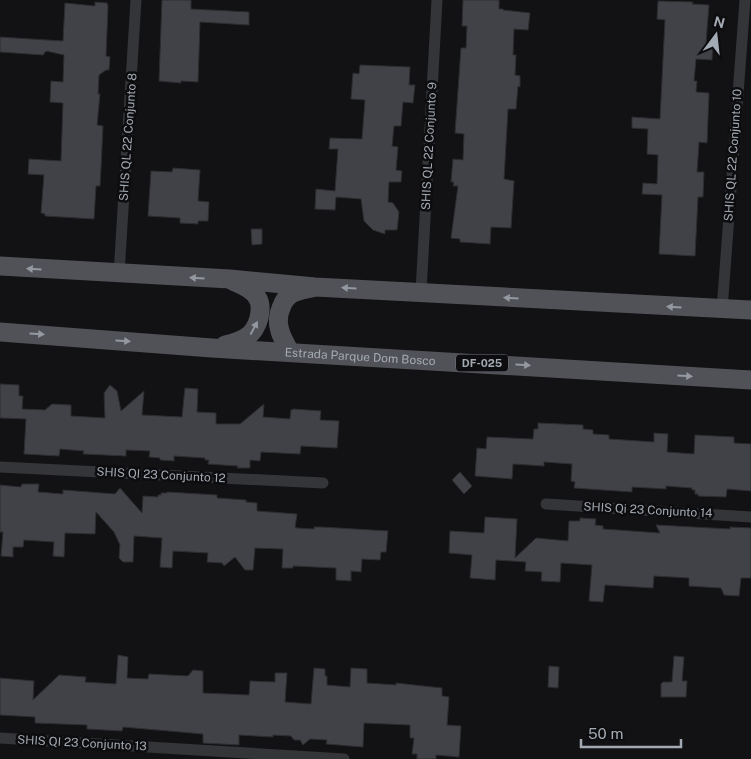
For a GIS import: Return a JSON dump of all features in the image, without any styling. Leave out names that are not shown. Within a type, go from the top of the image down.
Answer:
[{"type":"main road","points":[[0,266],[722,310],[751,310]]},
{"type":"main road","points":[[212,348],[243,340],[251,335],[257,326],[260,313],[259,299],[252,291],[230,279]]},
{"type":"main road","points":[[290,352],[281,337],[278,326],[278,314],[284,301],[292,294],[315,286]]},
{"type":"main road","name":"Estrada Parque Dom Bosco","points":[[0,332],[212,348],[751,380]]},
{"type":"street","name":"SHIS QL 22 Conjunto 8","points":[[119,274],[136,0]]},
{"type":"street","name":"SHIS QL 22 Conjunto 9","points":[[421,292],[437,0]]},
{"type":"street","name":"SHIS QL 22 Conjunto 10","points":[[722,310],[745,0]]},
{"type":"street","name":"SHIS QI 23 Conjunto 12","points":[[0,467],[323,483]]},
{"type":"street","name":"SHIS Qi 23 Conjunto 14","points":[[546,504],[751,517]]},
{"type":"street","name":"SHIS QI 23 Conjunto 13","points":[[0,738],[344,759]]},
{"type":"building","points":[[162,0],[191,0],[191,9],[249,12],[249,25],[200,22],[198,82],[159,81]]},
{"type":"building","points":[[463,0],[499,0],[499,9],[530,13],[528,30],[514,29],[513,55],[516,55],[515,75],[520,76],[520,87],[518,86],[516,109],[508,109],[504,179],[514,181],[511,228],[491,227],[490,244],[460,242],[460,239],[451,238],[458,186],[453,186],[454,182],[451,182],[453,159],[463,160],[464,134],[455,133],[461,48],[466,48],[467,26],[462,26]]},
{"type":"building","points":[[658,1],[693,2],[692,4],[709,5],[706,42],[713,42],[712,60],[696,59],[694,81],[697,81],[696,92],[709,93],[707,143],[699,142],[697,172],[704,172],[703,197],[698,197],[695,256],[659,254],[662,195],[642,194],[643,183],[657,184],[658,155],[647,154],[648,129],[632,128],[632,117],[660,119],[665,20],[657,19]]},
{"type":"building","points":[[95,2],[107,3],[108,6],[106,56],[110,57],[109,70],[99,75],[98,94],[100,94],[97,125],[103,126],[100,186],[96,186],[94,219],[45,216],[45,214],[41,213],[44,175],[28,174],[29,159],[61,161],[63,103],[50,102],[51,81],[63,82],[64,55],[46,51],[43,55],[0,52],[0,37],[63,41],[65,3],[95,6]]},
{"type":"building","points":[[360,65],[410,67],[409,85],[415,85],[413,103],[403,102],[401,126],[394,126],[392,146],[398,147],[396,170],[402,171],[401,182],[389,182],[388,202],[393,203],[399,212],[397,230],[385,230],[385,234],[373,230],[364,221],[361,199],[336,197],[335,210],[315,209],[316,189],[335,191],[338,149],[329,149],[330,138],[362,139],[365,100],[351,99],[353,73],[359,74]]},
{"type":"building","points":[[173,168],[200,170],[198,201],[209,202],[208,221],[198,221],[198,224],[180,223],[180,218],[148,216],[151,171],[172,172]]},
{"type":"building","points":[[251,229],[262,229],[262,244],[252,245]]},
{"type":"building","points":[[0,384],[19,385],[19,396],[23,396],[22,409],[45,410],[52,404],[71,405],[71,416],[105,418],[104,393],[110,385],[117,391],[121,411],[144,391],[142,415],[182,417],[185,388],[198,389],[197,412],[216,413],[216,424],[240,424],[264,404],[263,417],[290,419],[291,410],[294,409],[321,411],[320,420],[339,421],[337,448],[301,446],[300,454],[261,452],[260,461],[250,460],[250,468],[208,464],[209,460],[205,460],[205,458],[174,456],[174,461],[160,460],[160,458],[149,457],[150,451],[126,450],[126,456],[83,454],[84,451],[60,449],[59,456],[24,454],[26,419],[0,418]]},
{"type":"building","points":[[538,423],[583,425],[583,429],[593,430],[593,434],[609,435],[609,439],[654,442],[654,433],[668,434],[667,452],[694,454],[695,435],[734,437],[734,443],[751,444],[751,491],[727,489],[726,497],[698,496],[692,488],[666,486],[666,489],[632,487],[632,492],[574,488],[575,482],[571,481],[572,464],[544,462],[544,466],[513,464],[512,479],[475,476],[477,448],[486,449],[487,437],[533,439],[534,429],[538,429]]},
{"type":"building","points":[[460,472],[472,486],[464,494],[452,480]]},
{"type":"building","points":[[22,484],[39,484],[38,492],[63,494],[63,490],[115,494],[120,488],[142,513],[143,496],[158,497],[161,493],[167,492],[217,495],[217,498],[246,500],[246,502],[257,503],[257,511],[297,514],[295,527],[297,528],[314,529],[314,527],[321,527],[388,531],[386,552],[381,552],[380,560],[362,559],[361,572],[351,571],[351,581],[336,580],[336,568],[293,566],[293,568],[282,568],[283,549],[255,548],[253,570],[245,570],[235,557],[224,566],[222,563],[207,562],[208,553],[173,551],[172,568],[160,567],[162,538],[134,536],[133,562],[123,562],[119,558],[120,545],[114,532],[96,512],[95,534],[65,533],[64,557],[53,556],[54,542],[24,540],[23,547],[13,547],[13,557],[1,556],[3,532],[0,532],[0,485],[21,487]]},
{"type":"building","points":[[485,517],[517,519],[515,558],[536,538],[568,541],[569,521],[580,521],[580,518],[596,519],[595,525],[603,526],[603,529],[660,533],[656,525],[730,529],[730,527],[751,528],[751,578],[741,578],[739,596],[724,595],[721,588],[689,586],[689,578],[654,576],[653,588],[605,585],[603,602],[589,601],[592,565],[561,563],[560,582],[541,581],[542,572],[525,571],[526,562],[496,560],[495,580],[470,578],[472,555],[449,553],[450,531],[484,533]]},
{"type":"building","points":[[118,655],[128,657],[127,678],[148,679],[149,674],[188,676],[193,670],[203,671],[203,693],[249,695],[250,681],[275,682],[275,673],[287,673],[285,702],[311,704],[314,668],[325,669],[327,685],[350,687],[351,668],[367,669],[367,683],[396,685],[396,683],[442,688],[442,696],[449,697],[447,725],[461,726],[459,757],[436,755],[436,759],[417,759],[417,754],[412,754],[414,738],[410,738],[410,725],[364,723],[363,747],[326,744],[327,740],[310,739],[303,745],[300,740],[294,740],[291,736],[273,735],[273,737],[239,735],[239,745],[203,743],[203,734],[123,727],[122,731],[87,729],[87,725],[35,723],[35,717],[0,715],[0,678],[34,681],[33,700],[59,675],[86,677],[85,682],[116,684]]},
{"type":"building","points":[[674,656],[684,657],[682,681],[687,681],[686,697],[661,697],[661,684],[663,682],[672,682]]},
{"type":"building","points":[[549,666],[559,667],[558,688],[548,687]]}]
